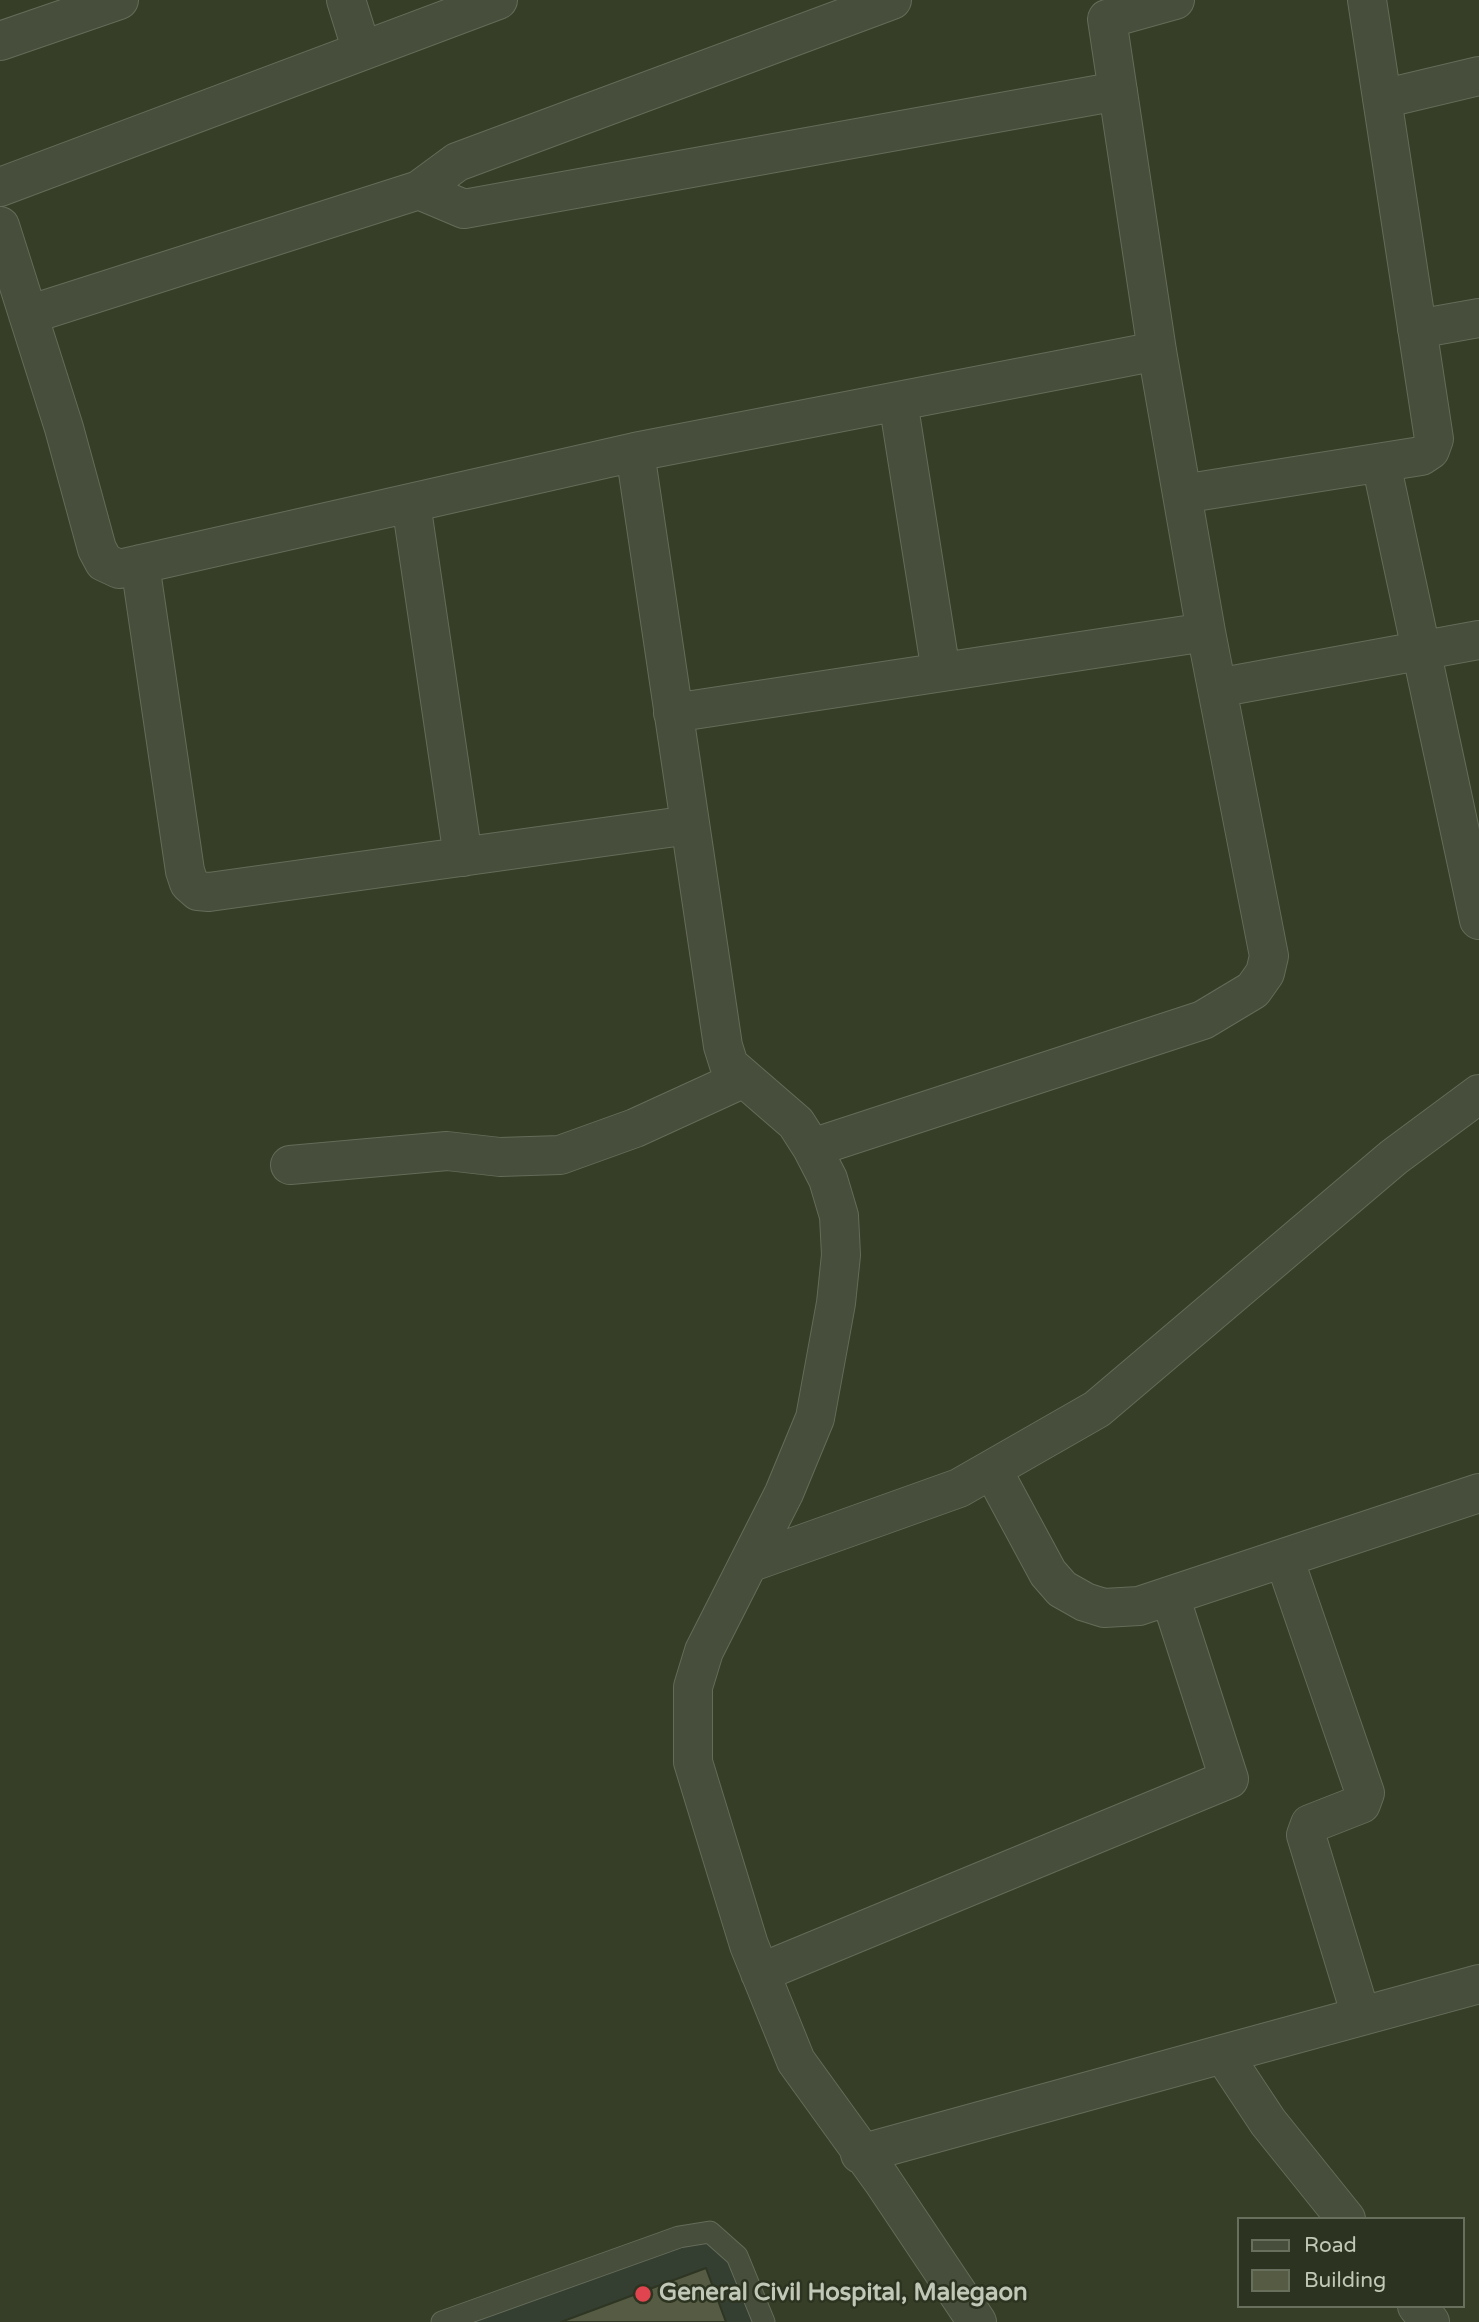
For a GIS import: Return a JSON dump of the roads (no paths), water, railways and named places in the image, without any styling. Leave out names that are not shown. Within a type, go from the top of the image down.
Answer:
[{"type":"street","points":[[0,41],[118,0]]},
{"type":"street","points":[[346,0],[362,51]]},
{"type":"street","points":[[0,187],[498,0]]},
{"type":"street","points":[[29,315],[419,190],[457,162],[892,0]]},
{"type":"street","points":[[812,1148],[1203,1020],[1253,990],[1265,973],[1269,956],[1206,632],[1157,351],[1105,10],[1175,0]]},
{"type":"street","points":[[1182,494],[1421,456],[1430,450],[1433,439],[1367,0]]},
{"type":"street","points":[[1381,99],[1479,76]]},
{"type":"street","points":[[419,190],[464,209],[1118,91]]},
{"type":"street","points":[[0,226],[29,315],[97,550],[104,562],[119,569],[635,452],[1157,351]]},
{"type":"street","points":[[1416,329],[1479,318]]},
{"type":"street","points":[[898,401],[941,672]]},
{"type":"street","points":[[635,452],[723,1046],[729,1065],[796,1123],[812,1148],[828,1179],[839,1216],[841,1255],[836,1303],[815,1418],[784,1493],[704,1651],[693,1687],[693,1762],[708,1819],[760,1973],[796,2061],[860,2154],[882,2180],[977,2322]]},
{"type":"street","points":[[1381,463],[1479,920]]},
{"type":"street","points":[[411,503],[463,857]]},
{"type":"street","points":[[140,564],[189,883],[198,891],[209,892],[690,825]]},
{"type":"street","points":[[673,713],[1206,632]]},
{"type":"street","points":[[1217,688],[1479,640]]},
{"type":"street","points":[[290,1165],[447,1151],[500,1157],[560,1155],[635,1128],[742,1079]]},
{"type":"street","points":[[749,1563],[894,1513],[993,1471],[1097,1409],[1394,1157],[1479,1094]]},
{"type":"street","points":[[993,1471],[1048,1573],[1062,1589],[1085,1602],[1104,1608],[1139,1606],[1479,1493]]},
{"type":"street","points":[[1284,1558],[1365,1793],[1362,1804],[1310,1824],[1306,1835],[1361,2017]]},
{"type":"street","points":[[760,1973],[1223,1784],[1229,1779],[1170,1596]]},
{"type":"street","points":[[860,2154],[1479,1984]]},
{"type":"street","points":[[1223,2054],[1268,2122],[1344,2217]]},
{"type":"street","points":[[1419,2308],[1430,2322]]},
{"type":"lane","points":[[442,2322],[679,2237],[710,2232],[737,2256],[764,2322]]},
{"type":"place","name":"General Civil Hospital, Malegaon","points":[[643,2294]]}]
